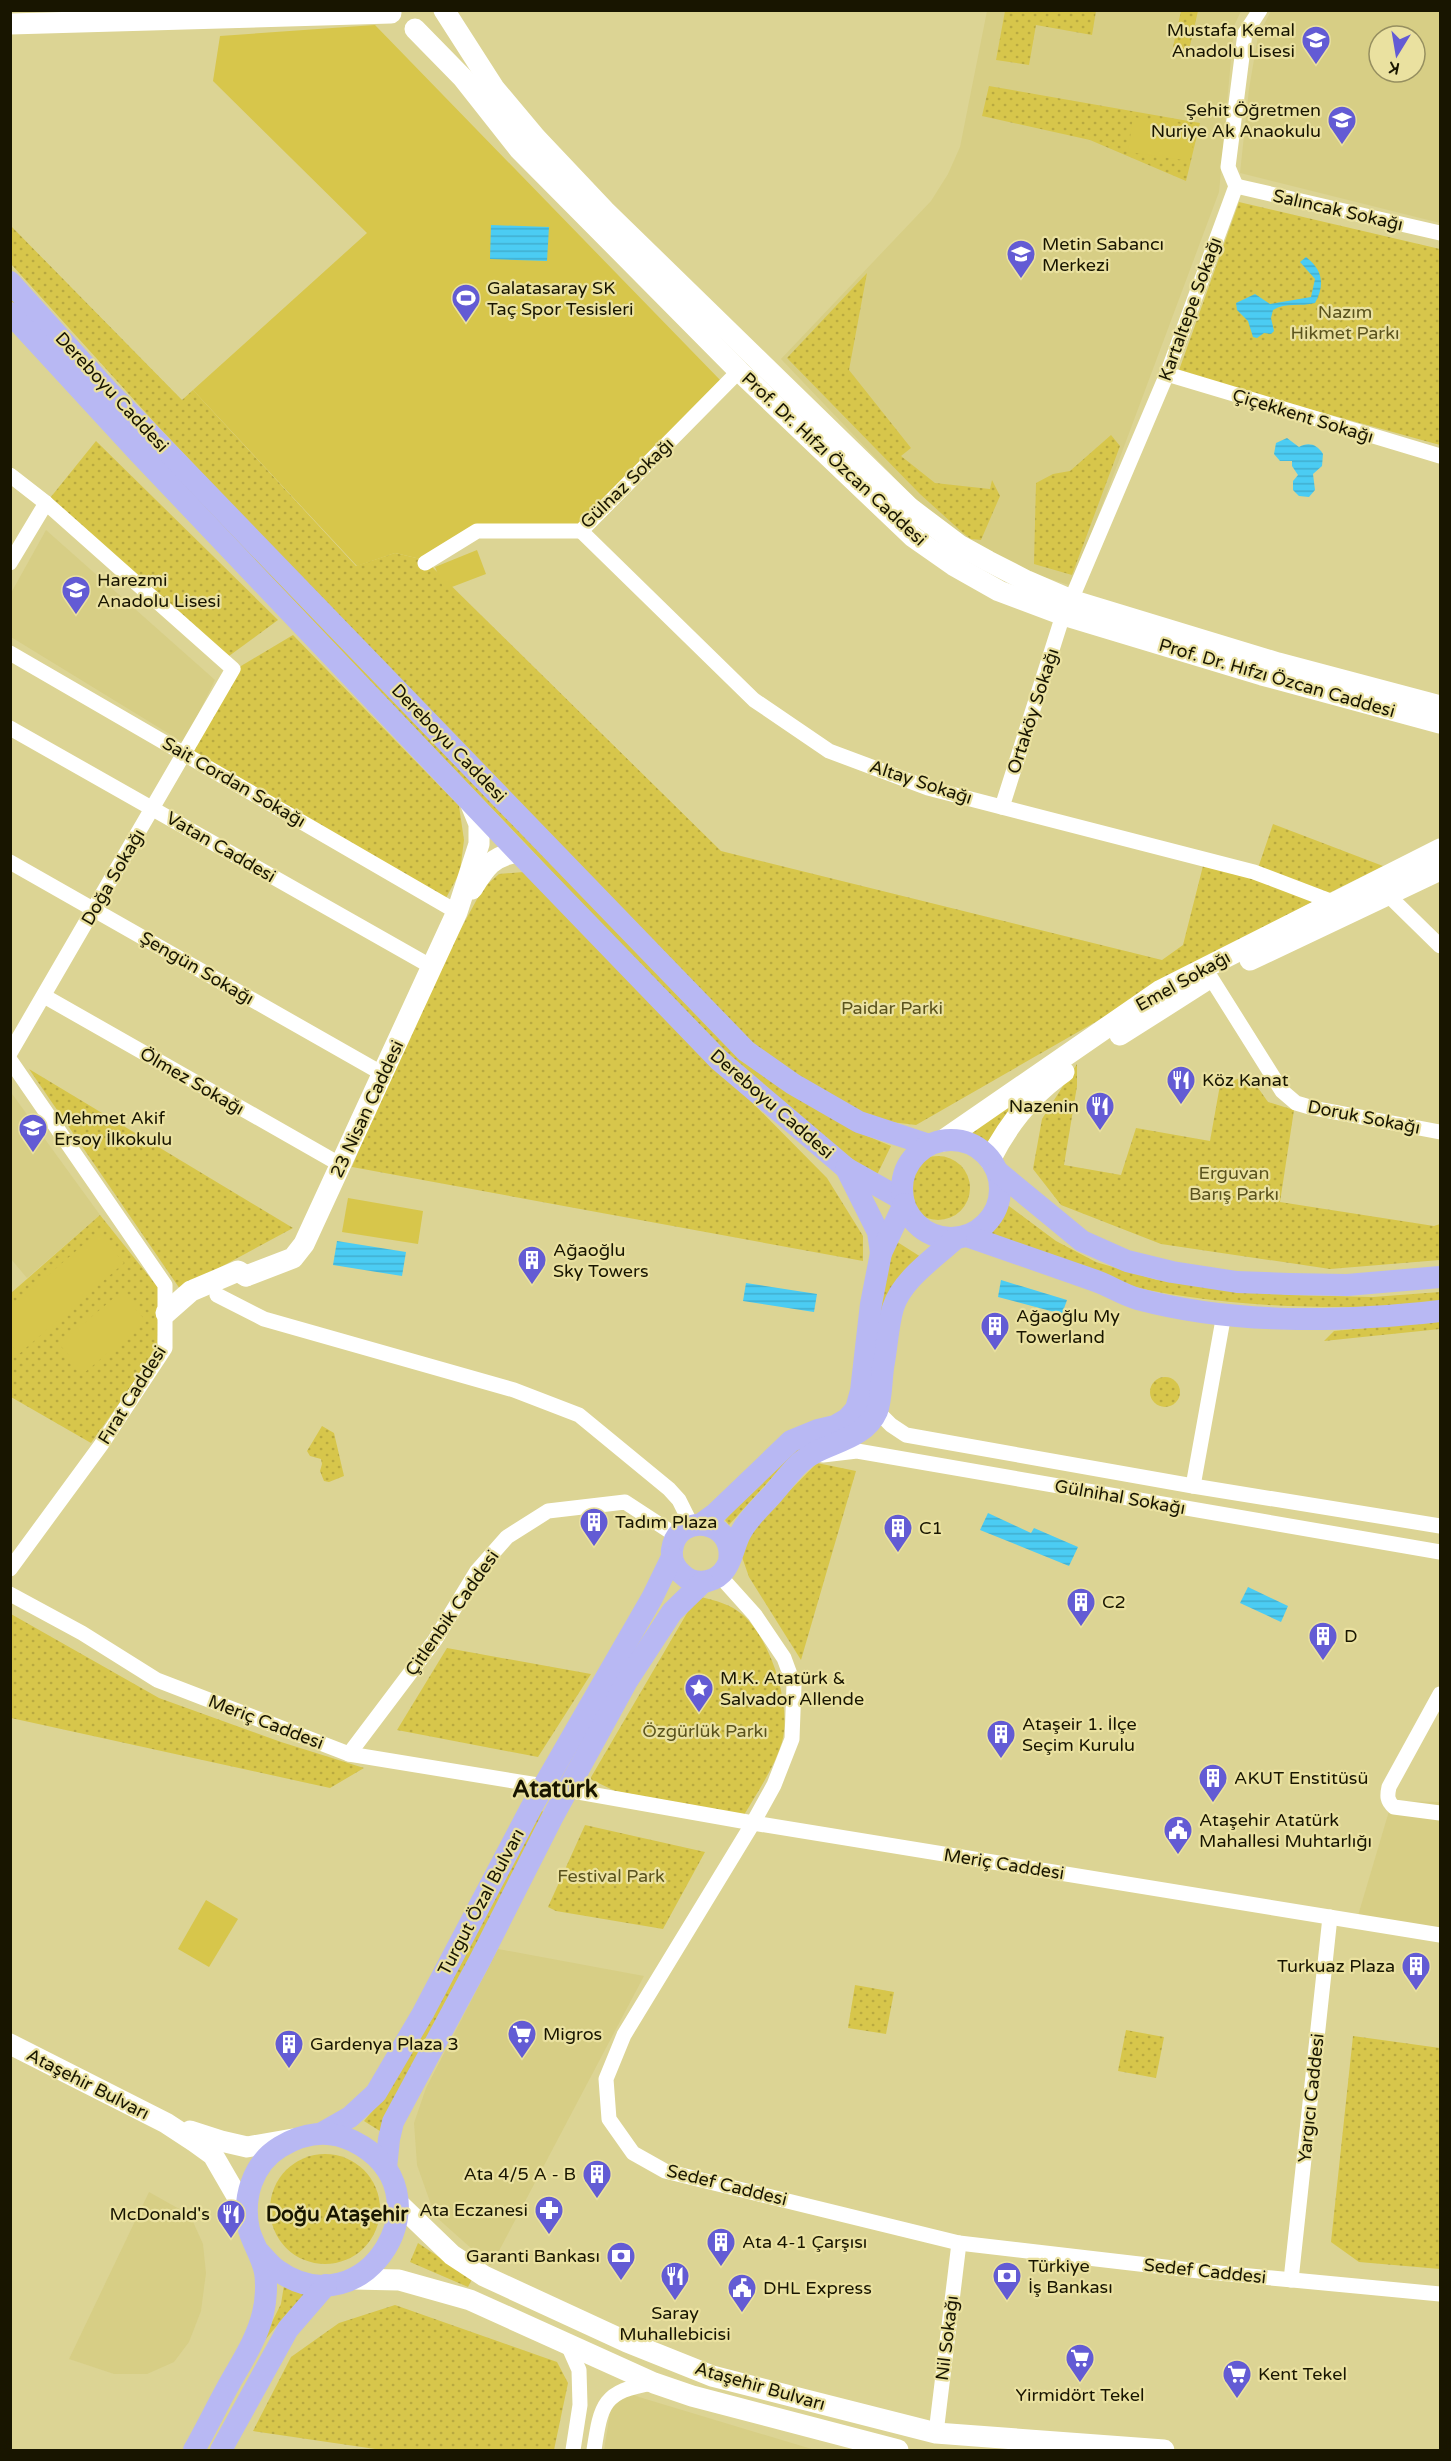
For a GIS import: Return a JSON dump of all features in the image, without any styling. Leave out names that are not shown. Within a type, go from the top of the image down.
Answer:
[{"type":"main road","name":"Dereboyu Caddesi","points":[[10,282],[110,393],[746,1050],[793,1084],[859,1122],[936,1143]]},
{"type":"main road","name":"Dereboyu Caddesi","points":[[10,313],[138,452],[470,802],[719,1060],[846,1168],[904,1202]]},
{"type":"main road","points":[[936,1143],[968,1144],[980,1150],[993,1166],[1082,1241],[1127,1261],[1172,1272],[1237,1282],[1347,1285],[1440,1277]]},
{"type":"main road","name":"Turgut Özal Bulvarı","points":[[194,2451],[242,2361],[262,2317],[265,2274],[250,2232],[246,2212],[249,2190],[258,2169],[273,2151],[292,2139],[322,2133],[350,2117],[376,2093],[423,2013],[544,1786],[685,1536],[716,1513],[791,1441],[835,1426],[847,1419],[856,1409],[861,1391],[871,1304],[881,1252],[904,1202],[903,1179],[907,1168],[920,1152],[936,1143]]},
{"type":"main road","points":[[877,1411],[893,1308],[902,1289],[962,1237],[981,1228],[992,1216],[998,1202],[1000,1187],[993,1166]]},
{"type":"main road","points":[[846,1168],[878,1232],[881,1252]]},
{"type":"main road","points":[[904,1202],[914,1221],[922,1229],[944,1238],[962,1237],[1097,1282],[1136,1298],[1224,1314],[1300,1319],[1353,1318],[1440,1311]]},
{"type":"main road","name":"Turgut Özal Bulvarı","points":[[386,2168],[393,2122],[480,1960],[567,1790],[651,1642],[672,1612],[717,1573],[743,1528],[800,1462],[823,1447],[855,1436],[877,1411]]},
{"type":"main road","points":[[718,1530],[725,1536],[729,1545],[717,1573],[687,1578],[679,1572],[685,1536],[718,1530]]},
{"type":"main road","name":"Turgut Özal Bulvarı","points":[[258,2251],[276,2270],[300,2282],[326,2285],[352,2279],[372,2267],[388,2249],[396,2227],[398,2203],[386,2168],[367,2148],[345,2137],[322,2133]]},
{"type":"main road","points":[[221,2451],[288,2329],[326,2285]]},
{"type":"street","points":[[10,11],[35,10]]},
{"type":"street","name":"Prof. Dr. Hıfzı Özcan Caddesi","points":[[10,24],[390,12],[402,26],[414,29],[428,27],[443,10],[494,88],[536,138],[747,365]]},
{"type":"street","points":[[1236,186],[1228,167],[1245,33],[1260,10]]},
{"type":"street","name":"Prof. Dr. Hıfzı Özcan Caddesi","points":[[414,29],[463,78],[519,149],[747,365],[910,508],[959,545],[1027,582],[1067,608],[1262,675],[1440,723]]},
{"type":"street","name":"Salıncak Sokağı","points":[[1236,186],[1440,233]]},
{"type":"street","name":"Kartaltepe Sokağı","points":[[1067,608],[1167,374],[1236,186]]},
{"type":"street","name":"Gülnaz Sokağı","points":[[425,563],[477,531],[581,531],[747,365]]},
{"type":"street","name":"Çiçekkent Sokağı","points":[[1167,374],[1440,456]]},
{"type":"street","points":[[10,475],[46,503],[10,562]]},
{"type":"street","name":"Doğa Sokağı","points":[[10,1053],[233,669],[46,503]]},
{"type":"street","name":"Altay Sokağı","points":[[581,531],[754,700],[829,750],[928,788],[1254,872],[1333,902]]},
{"type":"street","name":"Prof. Dr. Hıfzı Özcan Caddesi","points":[[1067,608],[1440,706]]},
{"type":"street","name":"Ortaköy Sokağı","points":[[1002,807],[1067,608]]},
{"type":"street","name":"Sait Cordan Sokağı","points":[[10,653],[457,912]]},
{"type":"street","name":"Vatan Caddesi","points":[[10,728],[432,967]]},
{"type":"street","points":[[457,912],[479,844],[479,824],[470,802]]},
{"type":"street","name":"Emel Sokağı","points":[[936,1143],[1161,990],[1440,849]]},
{"type":"street","points":[[457,912],[484,869],[500,855],[518,852]]},
{"type":"street","name":"Şengün Sokağı","points":[[10,862],[383,1074]]},
{"type":"street","name":"Emel Sokağı","points":[[993,1166],[1004,1133],[1022,1109],[1053,1080],[1211,978],[1440,870]]},
{"type":"street","points":[[1389,896],[1440,946]]},
{"type":"street","name":"23 Nisan Caddesi","points":[[246,1276],[293,1258],[304,1244],[457,912]]},
{"type":"street","name":"Doruk Sokağı","points":[[1211,978],[1282,1090],[1296,1103],[1440,1132]]},
{"type":"street","name":"Ölmez Sokağı","points":[[44,996],[341,1165]]},
{"type":"street","name":"Fırat Caddesi","points":[[10,1060],[165,1285],[166,1313],[165,1348],[101,1445],[10,1569]]},
{"type":"street","points":[[238,1271],[246,1276],[241,1286],[166,1313],[191,1291],[238,1271]]},
{"type":"street","points":[[217,1295],[264,1319],[514,1390],[579,1415],[679,1500],[685,1536]]},
{"type":"street","points":[[1193,1486],[1224,1314]]},
{"type":"street","name":"Gülnihal Sokağı","points":[[877,1411],[891,1425],[906,1435],[1193,1486],[1440,1526]]},
{"type":"street","name":"Gülnihal Sokağı","points":[[800,1462],[828,1454],[857,1451],[1440,1552]]},
{"type":"street","name":"Çitlenbik Caddesi","points":[[349,1754],[435,1640],[477,1571],[507,1537],[548,1511],[625,1502],[685,1536]]},
{"type":"street","name":"Sedef Caddesi","points":[[717,1573],[767,1631],[784,1658],[794,1685],[792,1739],[774,1785],[624,2036],[606,2079],[609,2119],[633,2153],[665,2171],[959,2243],[1440,2294]]},
{"type":"street","name":"Meriç Caddesi","points":[[10,1594],[82,1633],[158,1680],[349,1754],[544,1786]]},
{"type":"street","points":[[1440,1694],[1389,1787],[1387,1795],[1388,1802],[1394,1807],[1440,1813]]},
{"type":"street","name":"Meriç Caddesi","points":[[567,1790],[753,1823],[1440,1935]]},
{"type":"street","name":"Yargıcı Caddesi","points":[[1292,2280],[1330,1917]]},
{"type":"street","name":"Ataşehir Bulvarı","points":[[10,2044],[166,2123],[213,2156],[246,2212]]},
{"type":"street","name":"Ataşehir Bulvarı","points":[[166,2123],[220,2141],[247,2146],[292,2139]]},
{"type":"street","name":"Ataşehir Bulvarı","points":[[398,2203],[452,2255],[484,2276],[627,2342],[712,2376],[934,2442],[1164,2451]]},
{"type":"street","name":"Nil Sokağı","points":[[934,2442],[959,2243]]},
{"type":"street","name":"Ataşehir Bulvarı","points":[[352,2279],[390,2279],[423,2285],[470,2300],[654,2383],[692,2396],[898,2451]]},
{"type":"street","points":[[567,2343],[579,2370],[580,2405],[573,2451]]},
{"type":"street","points":[[594,2451],[604,2405],[626,2387],[654,2383]]},
{"type":"shaded area","name":"Şehit Öğretmen Nuriye Ak Anaokulu","points":[[1438,10],[1440,12],[1440,223],[1240,173],[1249,89],[1258,36],[1271,11]]},
{"type":"shaded area","name":"Metin Sabancı Merkezi","points":[[987,11],[1241,11],[1234,26],[1219,192],[1072,586],[1016,568],[934,519],[781,359],[931,201],[948,174],[960,147]]},
{"type":"shaded area","name":"Harezmi Anadolu Lisesi","points":[[46,530],[215,680],[184,743],[11,637],[11,593]]},
{"type":"shaded area","name":"Mehmet Akif Ersoy İlkokulu","points":[[10,1091],[100,1215],[27,1278],[11,1259]]},
{"type":"shaded area","points":[[1392,1801],[1440,1802],[1440,1933],[1357,1919]]},
{"type":"shaded area","name":"Migros","points":[[498,1949],[644,1976],[491,2266],[435,2216],[417,2165],[414,2123],[426,2088]]},
{"type":"shaded area","points":[[149,2192],[190,2215],[203,2244],[206,2273],[201,2311],[189,2342],[174,2362],[147,2374],[114,2374],[69,2359]]},
{"type":"shaded area","points":[[626,2391],[639,2397],[815,2450],[604,2450],[611,2407]]},
{"type":"green space","points":[[1005,10],[1096,11],[1092,35],[1036,25],[1029,65],[996,60]]},
{"type":"green space","points":[[1181,11],[1198,11],[1189,50],[1173,47]]},
{"type":"green space","name":"Galatasaray SK Taç Spor Tesisleri","points":[[375,25],[723,383],[583,525],[478,525],[425,560],[395,553],[357,566],[193,390],[367,233],[213,81],[220,36]]},
{"type":"green space","points":[[989,86],[1200,123],[1186,181],[1090,140],[982,116]]},
{"type":"green space","points":[[1133,117],[1196,126],[1190,161],[1128,152]]},
{"type":"green space","name":"Nazım Hikmet Parkı","points":[[1239,202],[1440,249],[1440,445],[1178,373]]},
{"type":"green space","name":"Paidar Parki","points":[[10,225],[182,400],[193,390],[356,566],[395,553],[425,560],[721,851],[1162,960],[1183,945],[1206,854],[1258,868],[1273,824],[1383,866],[1179,974],[916,1125],[858,1118],[746,1051],[155,423],[11,264]]},
{"type":"green space","points":[[867,273],[849,370],[911,448],[901,456],[935,483],[990,489],[992,480],[1000,496],[981,540],[971,539],[963,533],[920,494],[787,358]]},
{"type":"green space","points":[[10,291],[642,954],[848,1128],[891,1146],[874,1181],[717,1047],[526,844],[158,461],[11,301]]},
{"type":"green space","points":[[1111,435],[1120,446],[1072,575],[1034,564],[1036,483],[1053,474],[1070,471]]},
{"type":"green space","points":[[96,441],[278,620],[229,656],[46,503]]},
{"type":"green space","points":[[477,550],[486,574],[444,590],[435,567]]},
{"type":"green space","points":[[293,635],[459,806],[464,840],[460,872],[445,900],[185,752],[241,666]]},
{"type":"green space","points":[[524,872],[827,1178],[863,1236],[863,1261],[352,1167],[430,986],[483,888],[499,874]]},
{"type":"green space","name":"Erguvan Barış Parkı","points":[[1077,1064],[1077,1086],[1064,1165],[1121,1175],[1136,1128],[1210,1141],[1220,1085],[1249,1075],[1268,1102],[1294,1110],[1280,1202],[1434,1226],[1440,1224],[1440,1260],[1330,1269],[1161,1244],[1061,1205],[1033,1169],[1042,1119]]},
{"type":"green space","points":[[29,1069],[293,1228],[180,1289]]},
{"type":"green space","points":[[1025,1095],[984,1146],[952,1128]]},
{"type":"green space","points":[[938,1156],[956,1161],[961,1165],[965,1170],[970,1188],[965,1206],[961,1211],[956,1215],[938,1220],[920,1215],[915,1211],[911,1206],[906,1188],[911,1170],[915,1165],[920,1161]]},
{"type":"green space","points":[[348,1198],[423,1211],[418,1244],[342,1232]]},
{"type":"green space","points":[[1005,1203],[1056,1241],[1096,1262],[1157,1280],[1290,1295],[1373,1297],[1440,1292],[1440,1304],[1389,1307],[1264,1305],[1201,1299],[1109,1281],[987,1240],[998,1224]]},
{"type":"green space","points":[[100,1215],[160,1290],[157,1350],[91,1443],[11,1397],[11,1293]]},
{"type":"green space","points":[[98,1232],[124,1263],[19,1354],[11,1345],[11,1307]]},
{"type":"green space","points":[[891,1238],[921,1257],[894,1285],[886,1309],[869,1408],[863,1417],[843,1434],[793,1454],[729,1525],[725,1520],[789,1451],[850,1425],[861,1412],[867,1392]]},
{"type":"green space","points":[[121,1292],[146,1321],[84,1373],[59,1344]]},
{"type":"green space","points":[[1440,1321],[1440,1329],[1324,1341],[1334,1331]]},
{"type":"green space","points":[[1165,1377],[1176,1381],[1180,1392],[1176,1403],[1165,1407],[1154,1403],[1150,1392],[1154,1381]]},
{"type":"green space","points":[[322,1426],[334,1433],[344,1476],[329,1482],[324,1481],[320,1471],[321,1459],[310,1456],[307,1451]]},
{"type":"green space","points":[[817,1463],[856,1471],[801,1660],[749,1577],[742,1557],[750,1531]]},
{"type":"green space","name":"Özgürlük Parkı","points":[[701,1597],[733,1608],[753,1626],[770,1656],[781,1692],[784,1727],[779,1752],[744,1815],[615,1791],[590,1779],[687,1613]]},
{"type":"green space","points":[[11,1614],[159,1698],[281,1742],[364,1768],[330,1788],[11,1718]]},
{"type":"green space","points":[[447,1648],[591,1674],[538,1757],[397,1730]]},
{"type":"green space","points":[[541,1811],[545,1812],[383,2133],[364,2121],[387,2094]]},
{"type":"green space","name":"Festival Park","points":[[585,1825],[705,1852],[663,1929],[556,1911],[548,1907]]},
{"type":"green space","points":[[206,1900],[238,1919],[209,1967],[178,1949]]},
{"type":"green space","points":[[855,1985],[894,1992],[886,2034],[848,2028]]},
{"type":"green space","points":[[1126,2030],[1164,2037],[1156,2078],[1118,2071]]},
{"type":"green space","points":[[1353,2036],[1440,2048],[1440,2269],[1359,2262],[1331,2242]]},
{"type":"green space","points":[[325,2154],[346,2158],[364,2170],[376,2188],[380,2209],[376,2230],[364,2248],[346,2260],[325,2264],[304,2260],[286,2248],[274,2230],[270,2209],[274,2188],[286,2170],[304,2158]]},
{"type":"green space","points":[[418,2243],[472,2279],[468,2287],[410,2262]]},
{"type":"green space","points":[[285,2279],[314,2291],[289,2311],[260,2346],[281,2304]]},
{"type":"green space","points":[[395,2305],[557,2362],[568,2383],[554,2450],[382,2450],[253,2431],[291,2357],[339,2323]]},
{"type":"water","points":[[491,225],[549,227],[547,261],[490,259]]},
{"type":"water","points":[[1306,257],[1316,267],[1321,278],[1320,290],[1315,303],[1283,306],[1273,310],[1271,318],[1274,331],[1271,334],[1264,333],[1257,338],[1253,337],[1248,321],[1237,310],[1236,303],[1255,294],[1270,304],[1311,297],[1315,279],[1300,262]]},
{"type":"water","points":[[1287,438],[1299,447],[1309,444],[1315,446],[1323,454],[1322,466],[1313,474],[1315,490],[1309,497],[1299,496],[1293,490],[1293,481],[1298,475],[1292,466],[1292,461],[1280,461],[1274,454],[1276,443]]},
{"type":"water","points":[[337,1241],[406,1252],[402,1276],[333,1265]]},
{"type":"water","points":[[1001,1280],[1067,1300],[1062,1314],[998,1297]]},
{"type":"water","points":[[746,1283],[817,1294],[814,1312],[743,1301]]},
{"type":"water","points":[[988,1513],[1031,1533],[1034,1528],[1078,1547],[1069,1566],[980,1530]]},
{"type":"water","points":[[1248,1587],[1288,1606],[1281,1622],[1240,1603]]},
{"type":"place","name":"Mustafa Kemal Anadolu Lisesi","points":[[1316,66]]},
{"type":"place","name":"Şehit Öğretmen Nuriye Ak Anaokulu","points":[[1342,146]]},
{"type":"place","name":"Metin Sabancı Merkezi","points":[[1021,280]]},
{"type":"place","name":"Galatasaray SK Taç Spor Tesisleri","points":[[466,324]]},
{"type":"place","name":"Harezmi Anadolu Lisesi","points":[[76,616]]},
{"type":"place","name":"Köz Kanat","points":[[1181,1106]]},
{"type":"place","name":"Nazenin","points":[[1100,1132]]},
{"type":"place","name":"Mehmet Akif Ersoy İlkokulu","points":[[33,1154]]},
{"type":"place","name":"Ağaoğlu Sky Towers","points":[[532,1286]]},
{"type":"place","name":"Ağaoğlu My Towerland","points":[[995,1352]]},
{"type":"place","name":"Tadım Plaza","points":[[594,1548]]},
{"type":"place","name":"C1","points":[[898,1554]]},
{"type":"place","name":"C2","points":[[1081,1628]]},
{"type":"place","name":"D","points":[[1323,1662]]},
{"type":"place","name":"M.K. Atatürk & Salvador Allende","points":[[699,1714]]},
{"type":"place","name":"Ataşeir 1. İlçe Seçim Kurulu","points":[[1001,1760]]},
{"type":"place","name":"AKUT Enstitüsü","points":[[1213,1804]]},
{"type":"place","name":"Ataşehir Atatürk Mahallesi Muhtarlığı","points":[[1178,1856]]},
{"type":"place","name":"Turkuaz Plaza","points":[[1416,1992]]},
{"type":"place","name":"Migros","points":[[522,2060]]},
{"type":"place","name":"Gardenya Plaza 3","points":[[289,2070]]},
{"type":"place","name":"Ata 4/5 A - B","points":[[597,2200]]},
{"type":"place","name":"Ata Eczanesi","points":[[549,2236]]},
{"type":"place","name":"McDonald's","points":[[231,2240]]},
{"type":"place","name":"Ata 4-1 Çarşısı","points":[[721,2268]]},
{"type":"place","name":"Garanti Bankası","points":[[621,2282]]},
{"type":"place","name":"Saray Muhallebicisi","points":[[675,2302]]},
{"type":"place","name":"Türkiye İş Bankası","points":[[1007,2302]]},
{"type":"place","name":"DHL Express","points":[[742,2314]]},
{"type":"place","name":"Yirmidört Tekel","points":[[1080,2384]]},
{"type":"place","name":"Kent Tekel","points":[[1237,2400]]},
{"type":"district","name":"Atatürk","points":[[555,1789]]},
{"type":"district","name":"Doğu Ataşehir","points":[[337,2214]]}]
